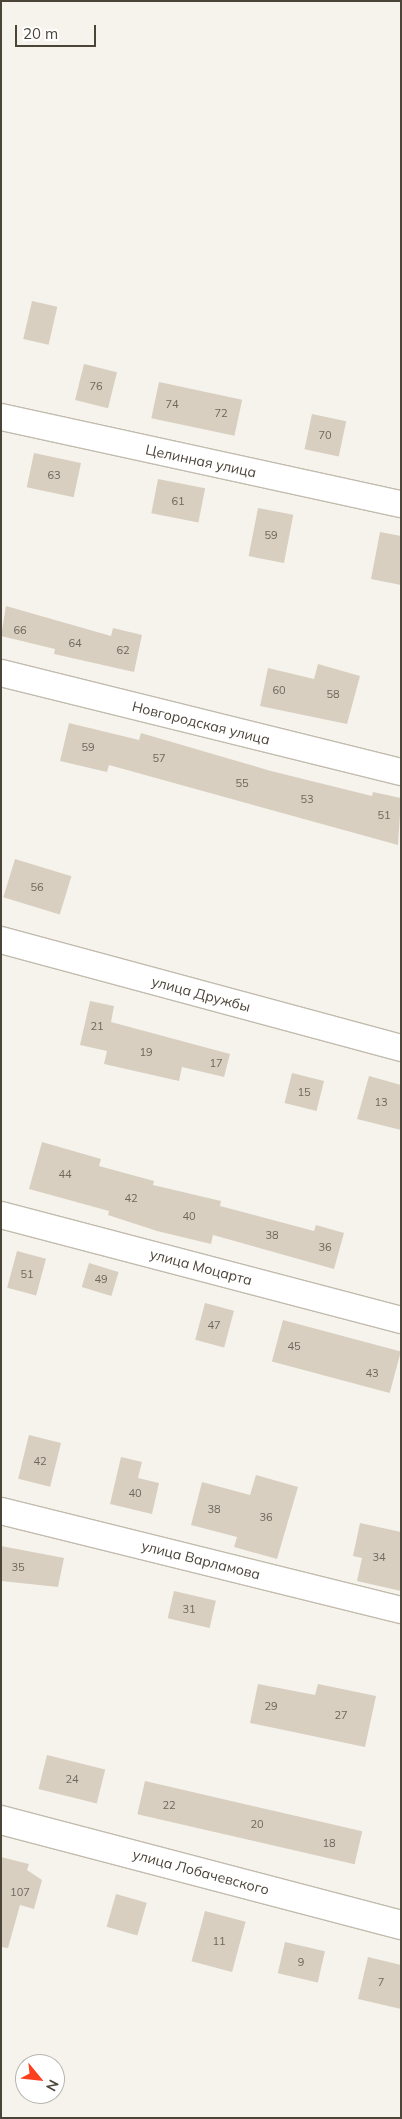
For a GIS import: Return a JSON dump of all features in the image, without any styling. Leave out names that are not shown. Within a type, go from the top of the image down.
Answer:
[{"type":"street","name":"Целинная улица","points":[[1,418],[401,504]]},
{"type":"street","name":"Новгородская улица","points":[[1,673],[401,772]]},
{"type":"street","name":"улица Дружбы","points":[[1,940],[401,1048]]},
{"type":"street","name":"улица Моцарта","points":[[1,1214],[401,1320]]},
{"type":"street","name":"улица Варламова","points":[[1,1511],[401,1610]]},
{"type":"street","name":"улица Лобачевского","points":[[1,1820],[401,1925]]},
{"type":"building","points":[[32,301],[57,307],[49,345],[23,339]]},
{"type":"building","points":[[84,364],[117,372],[108,408],[75,400]]},
{"type":"building","points":[[159,382],[242,400],[234,436],[151,418]]},
{"type":"building","points":[[312,414],[346,421],[339,456],[305,449]]},
{"type":"building","points":[[34,453],[81,463],[74,497],[27,487]]},
{"type":"building","points":[[158,479],[205,488],[198,523],[151,513]]},
{"type":"building","points":[[258,508],[293,515],[284,563],[249,556]]},
{"type":"building","points":[[380,532],[401,536],[401,585],[371,579]]},
{"type":"building","points":[[6,606],[111,636],[113,628],[142,635],[134,672],[54,654],[55,649],[1,636]]},
{"type":"building","points":[[318,664],[360,676],[347,724],[260,706],[268,668],[314,679]]},
{"type":"building","points":[[69,723],[139,740],[141,733],[271,771],[372,796],[373,792],[401,798],[398,845],[109,765],[107,772],[60,761]]},
{"type":"building","points":[[15,859],[71,876],[60,915],[3,897]]},
{"type":"building","points":[[90,1001],[114,1006],[111,1022],[230,1054],[224,1077],[182,1067],[179,1081],[104,1064],[107,1051],[80,1045]]},
{"type":"building","points":[[292,1073],[324,1081],[317,1111],[285,1103]]},
{"type":"building","points":[[369,1076],[401,1085],[401,1130],[357,1119]]},
{"type":"building","points":[[42,1142],[101,1159],[99,1166],[154,1181],[153,1185],[221,1201],[220,1206],[314,1231],[316,1225],[344,1233],[334,1269],[213,1235],[211,1244],[157,1231],[108,1215],[109,1211],[29,1189]]},
{"type":"building","points":[[17,1251],[46,1259],[36,1295],[7,1288]]},
{"type":"building","points":[[89,1263],[119,1272],[111,1296],[82,1287]]},
{"type":"building","points":[[205,1303],[234,1311],[224,1347],[195,1340]]},
{"type":"building","points":[[283,1320],[401,1352],[390,1393],[272,1362]]},
{"type":"building","points":[[29,1435],[61,1443],[50,1487],[18,1479]]},
{"type":"building","points":[[121,1457],[142,1462],[138,1478],[159,1483],[152,1514],[110,1504]]},
{"type":"building","points":[[256,1475],[298,1487],[277,1559],[234,1547],[237,1537],[191,1525],[202,1482],[250,1495]]},
{"type":"building","points":[[360,1523],[401,1532],[401,1591],[357,1581],[362,1558],[353,1556]]},
{"type":"building","points":[[1,1546],[64,1558],[58,1587],[1,1581]]},
{"type":"building","points":[[174,1591],[216,1601],[210,1628],[168,1618]]},
{"type":"building","points":[[258,1684],[315,1695],[318,1684],[376,1696],[365,1747],[250,1723]]},
{"type":"building","points":[[47,1755],[105,1770],[97,1803],[39,1789]]},
{"type":"building","points":[[145,1781],[362,1831],[355,1864],[137,1814]]},
{"type":"building","points":[[1,1857],[29,1864],[27,1870],[42,1880],[34,1909],[20,1905],[8,1948],[1,1947]]},
{"type":"building","points":[[116,1894],[147,1903],[137,1936],[107,1927]]},
{"type":"building","points":[[205,1911],[246,1922],[232,1972],[192,1961]]},
{"type":"building","points":[[285,1942],[325,1951],[318,1982],[278,1973]]},
{"type":"building","points":[[368,1957],[401,1965],[401,2009],[358,1999]]}]
